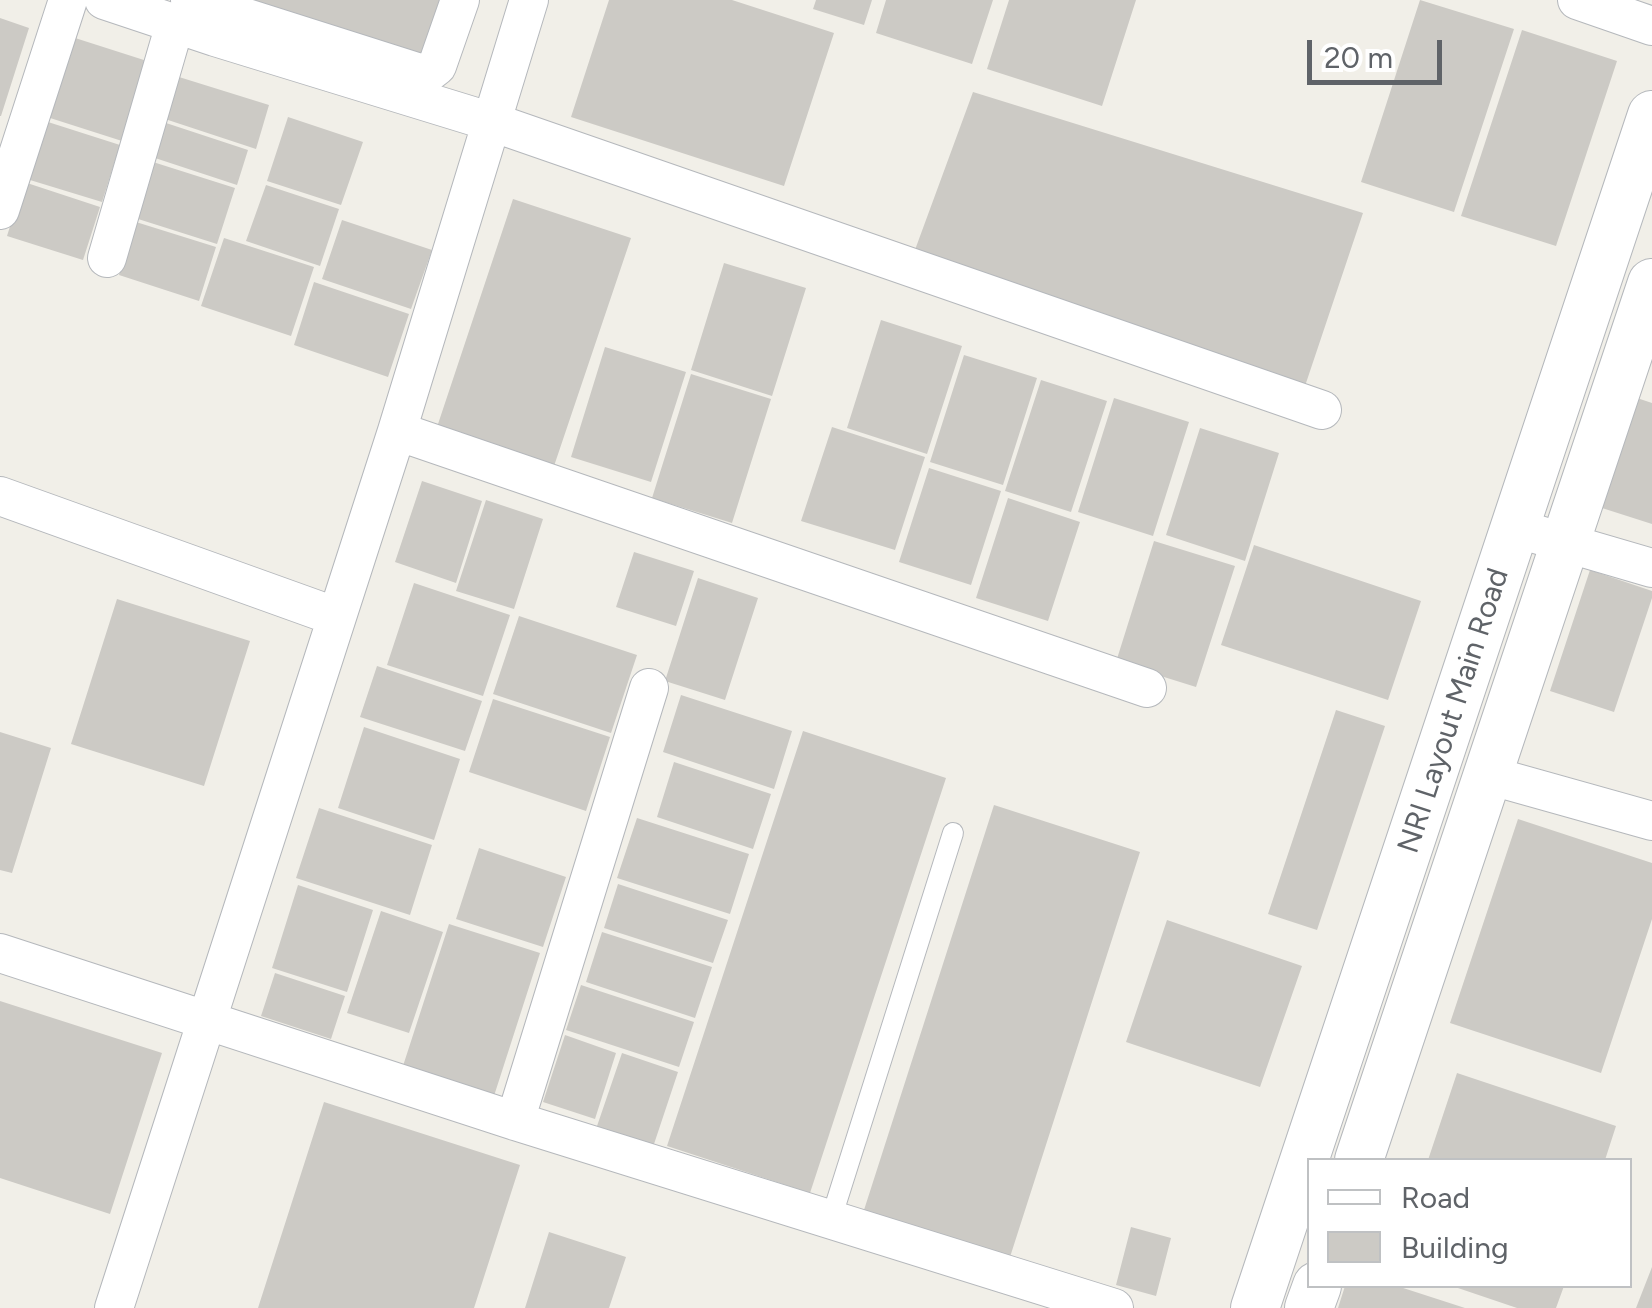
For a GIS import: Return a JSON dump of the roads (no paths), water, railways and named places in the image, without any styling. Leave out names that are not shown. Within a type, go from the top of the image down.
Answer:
[{"type":"street","points":[[0,210],[68,0]]},
{"type":"street","points":[[106,0],[201,18],[358,67],[492,122],[1322,410]]},
{"type":"street","points":[[358,67],[428,72],[437,66],[460,0]]},
{"type":"street","points":[[114,1308],[397,431],[529,0]]},
{"type":"street","points":[[1577,0],[1652,26]]},
{"type":"street","points":[[107,258],[201,18]]},
{"type":"street","name":"NRI Layout Main Road","points":[[1255,1308],[1652,114]]},
{"type":"street","name":"NRI Layout Main Road","points":[[1360,1158],[1652,283]]},
{"type":"street","points":[[397,431],[1147,688]]},
{"type":"street","points":[[0,496],[337,616]]},
{"type":"street","points":[[1515,528],[1652,568]]},
{"type":"street","points":[[515,1122],[649,688]]},
{"type":"street","points":[[1488,775],[1652,822]]},
{"type":"street","points":[[0,953],[515,1122],[1114,1308]]},
{"type":"lane","points":[[831,1219],[953,833]]}]
